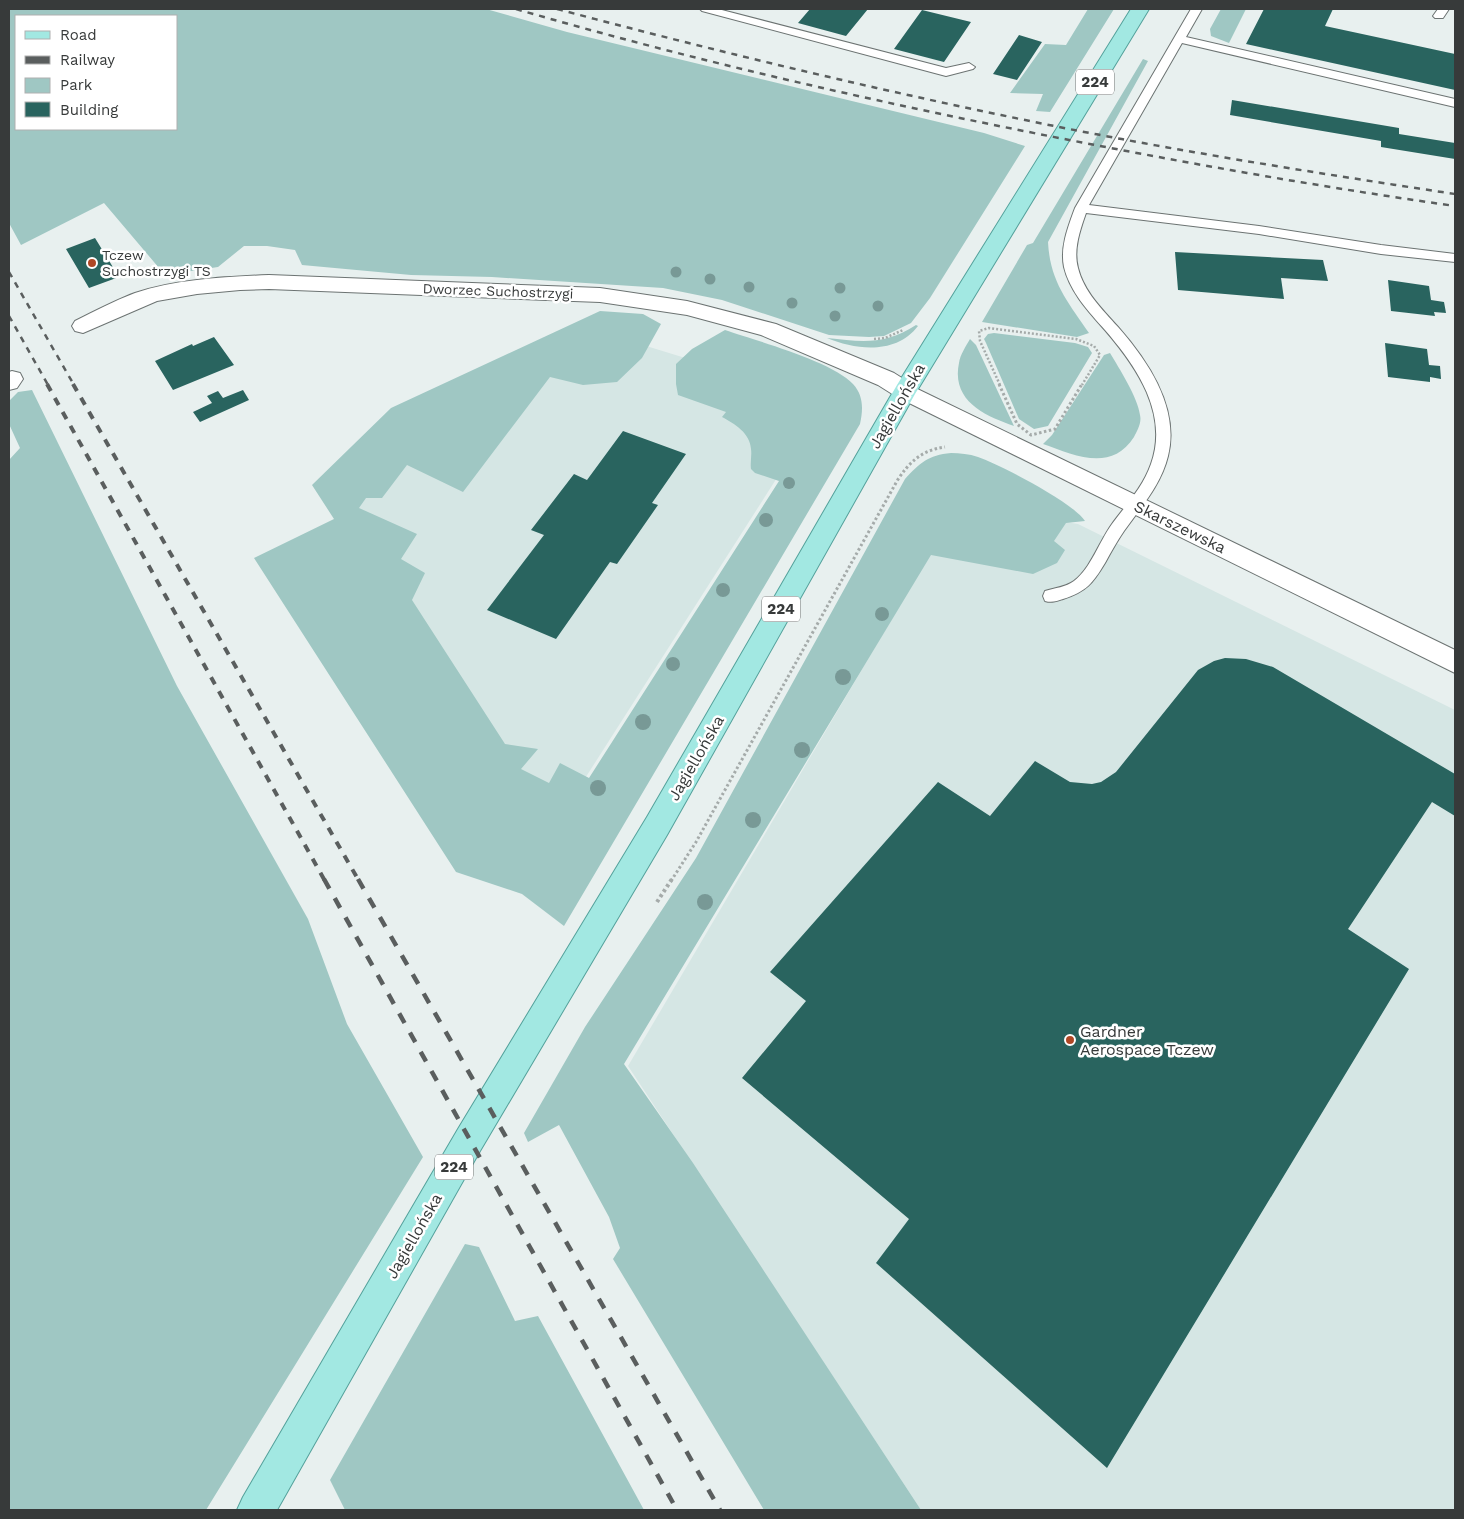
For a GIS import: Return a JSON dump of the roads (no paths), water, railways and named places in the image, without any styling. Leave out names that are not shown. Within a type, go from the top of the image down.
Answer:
[{"type":"main road","name":"Jagiellońska","points":[[256,1510],[469,1140],[657,826],[905,391],[1140,9]]},
{"type":"street","name":"Dworzec Suchostrzygi","points":[[83,326],[126,304],[153,295],[216,285],[279,283],[600,295],[687,308],[768,329],[886,378],[905,391]]},
{"type":"street","name":"Skarszewska","points":[[905,391],[1455,662]]},
{"type":"lane","points":[[706,9],[946,72],[969,67]]},
{"type":"lane","points":[[1051,596],[1082,584],[1112,535],[1136,505],[1151,482],[1162,454],[1164,434],[1162,413],[1153,390],[1142,369],[1083,294],[1071,267],[1072,237],[1081,208],[1196,9]]},
{"type":"lane","points":[[1179,39],[1455,104]]},
{"type":"lane","points":[[1081,208],[1154,219],[1260,230],[1339,244],[1455,258]]},
{"type":"railway","points":[[516,9],[694,57],[934,112],[1224,169],[1455,206]]},
{"type":"railway","points":[[557,9],[723,52],[1057,127],[1227,158],[1455,194]]},
{"type":"railway","points":[[9,272],[74,385]]},
{"type":"railway","points":[[9,316],[48,385]]},
{"type":"railway","points":[[47,384],[325,881]]},
{"type":"railway","points":[[73,384],[359,881]]},
{"type":"railway","points":[[324,879],[677,1510]]},
{"type":"railway","points":[[358,879],[720,1510]]},
{"type":"place","name":"Tczew Suchostrzygi TS","points":[[92,263]]},
{"type":"place","name":"Gardner Aerospace Tczew","points":[[1070,1040]]}]
